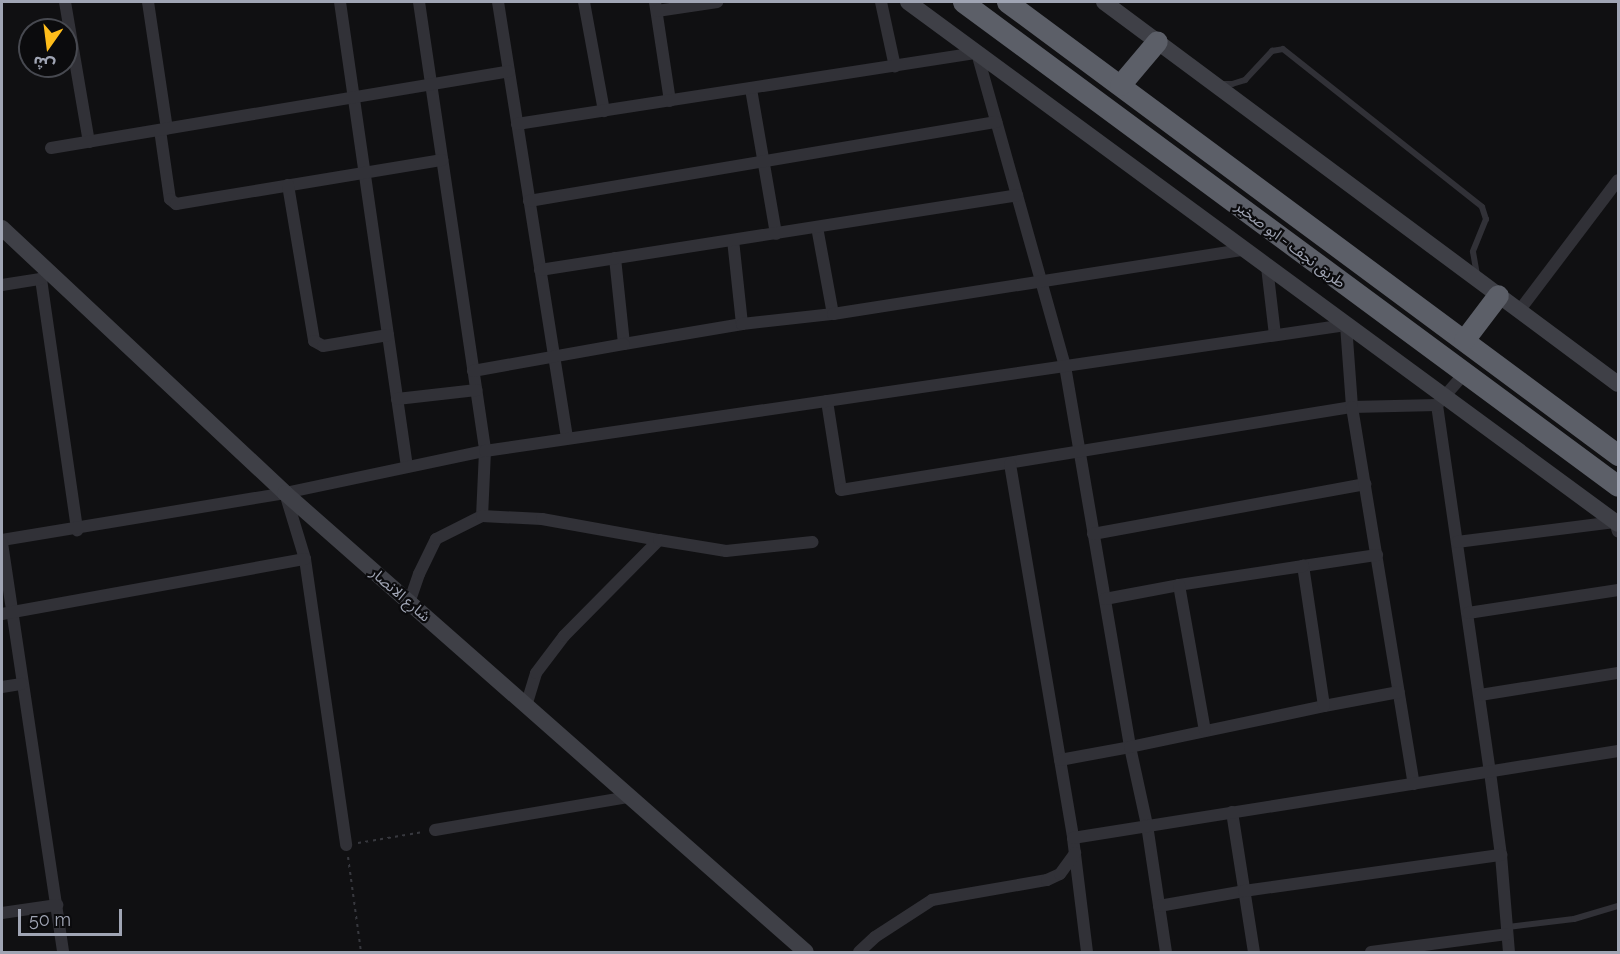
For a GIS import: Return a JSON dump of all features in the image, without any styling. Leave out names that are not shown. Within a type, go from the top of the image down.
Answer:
[{"type":"highway","name":"طريق نجف - ابو صخير","points":[[963,2],[1618,486]]},
{"type":"highway","name":"طريق نجف - ابو صخير","points":[[1007,2],[1618,455]]},
{"type":"highway","points":[[1120,85],[1157,41]]},
{"type":"highway","points":[[1464,340],[1498,295]]},
{"type":"main road","points":[[909,2],[1346,325],[1441,400],[1617,526]]},
{"type":"main road","points":[[1104,2],[1618,384]]},
{"type":"main road","name":"شارع الانصار","points":[[2,228],[44,275],[285,494],[806,952]]},
{"type":"street","points":[[65,2],[89,142]]},
{"type":"street","points":[[148,2],[170,199],[174,203],[442,160]]},
{"type":"street","points":[[340,2],[407,466]]},
{"type":"street","points":[[419,2],[485,451],[482,516]]},
{"type":"street","points":[[498,2],[567,439]]},
{"type":"street","points":[[584,2],[604,111]]},
{"type":"street","points":[[670,101],[656,6],[717,2]]},
{"type":"street","points":[[881,2],[895,67]]},
{"type":"street","points":[[517,124],[977,54],[1065,366],[1130,747],[1147,825],[1166,952]]},
{"type":"street","points":[[51,148],[509,71]]},
{"type":"street","points":[[751,90],[776,234]]},
{"type":"street","points":[[529,201],[996,122]]},
{"type":"street","points":[[1519,311],[1618,180]]},
{"type":"street","points":[[288,185],[314,341],[323,346],[388,334]]},
{"type":"street","points":[[540,270],[1017,195]]},
{"type":"street","points":[[817,227],[833,314]]},
{"type":"street","points":[[733,240],[742,324]]},
{"type":"street","points":[[473,371],[742,324],[833,314],[1243,250]]},
{"type":"street","points":[[615,258],[624,344]]},
{"type":"street","points":[[1267,267],[1275,335]]},
{"type":"street","points":[[2,285],[44,275],[77,530]]},
{"type":"street","points":[[63,952],[22,684],[6,613],[2,542],[285,494],[485,451],[1346,325],[1352,407],[1414,784]]},
{"type":"street","points":[[827,401],[841,490],[1352,407],[1441,400],[1464,374]]},
{"type":"street","points":[[397,399],[476,390]]},
{"type":"street","points":[[1441,400],[1457,542],[1491,772],[1509,952]]},
{"type":"street","points":[[1010,464],[1073,838],[1087,952]]},
{"type":"street","points":[[1093,534],[1365,484]]},
{"type":"street","points":[[285,494],[305,559],[346,845]]},
{"type":"street","points":[[409,603],[419,573],[436,539],[482,516],[542,519],[726,551],[813,542]]},
{"type":"street","points":[[1457,542],[1617,526]]},
{"type":"street","points":[[526,706],[536,673],[564,636],[659,540]]},
{"type":"street","points":[[1105,599],[1179,585],[1377,555]]},
{"type":"street","points":[[6,613],[305,559]]},
{"type":"street","points":[[1303,566],[1324,706]]},
{"type":"street","points":[[1179,585],[1205,731]]},
{"type":"street","points":[[1468,614],[1618,590]]},
{"type":"street","points":[[1480,695],[1618,673]]},
{"type":"street","points":[[2,687],[22,684]]},
{"type":"street","points":[[1060,760],[1399,692]]},
{"type":"street","points":[[1073,838],[1618,751]]},
{"type":"street","points":[[435,830],[629,797]]},
{"type":"street","points":[[1232,812],[1254,952]]},
{"type":"street","points":[[859,952],[875,937],[932,900],[1047,880],[1060,874],[1075,853]]},
{"type":"street","points":[[1159,906],[1244,891],[1501,855]]},
{"type":"street","points":[[2,913],[57,905]]},
{"type":"street","points":[[1371,952],[1507,931]]},
{"type":"lane","points":[[1212,82],[1232,84],[1245,80],[1272,51],[1283,49],[1482,207],[1486,219],[1473,252],[1479,281]]},
{"type":"lane","points":[[1507,931],[1574,919],[1618,906]]},
{"type":"path","points":[[361,952],[346,845],[435,830]]}]
